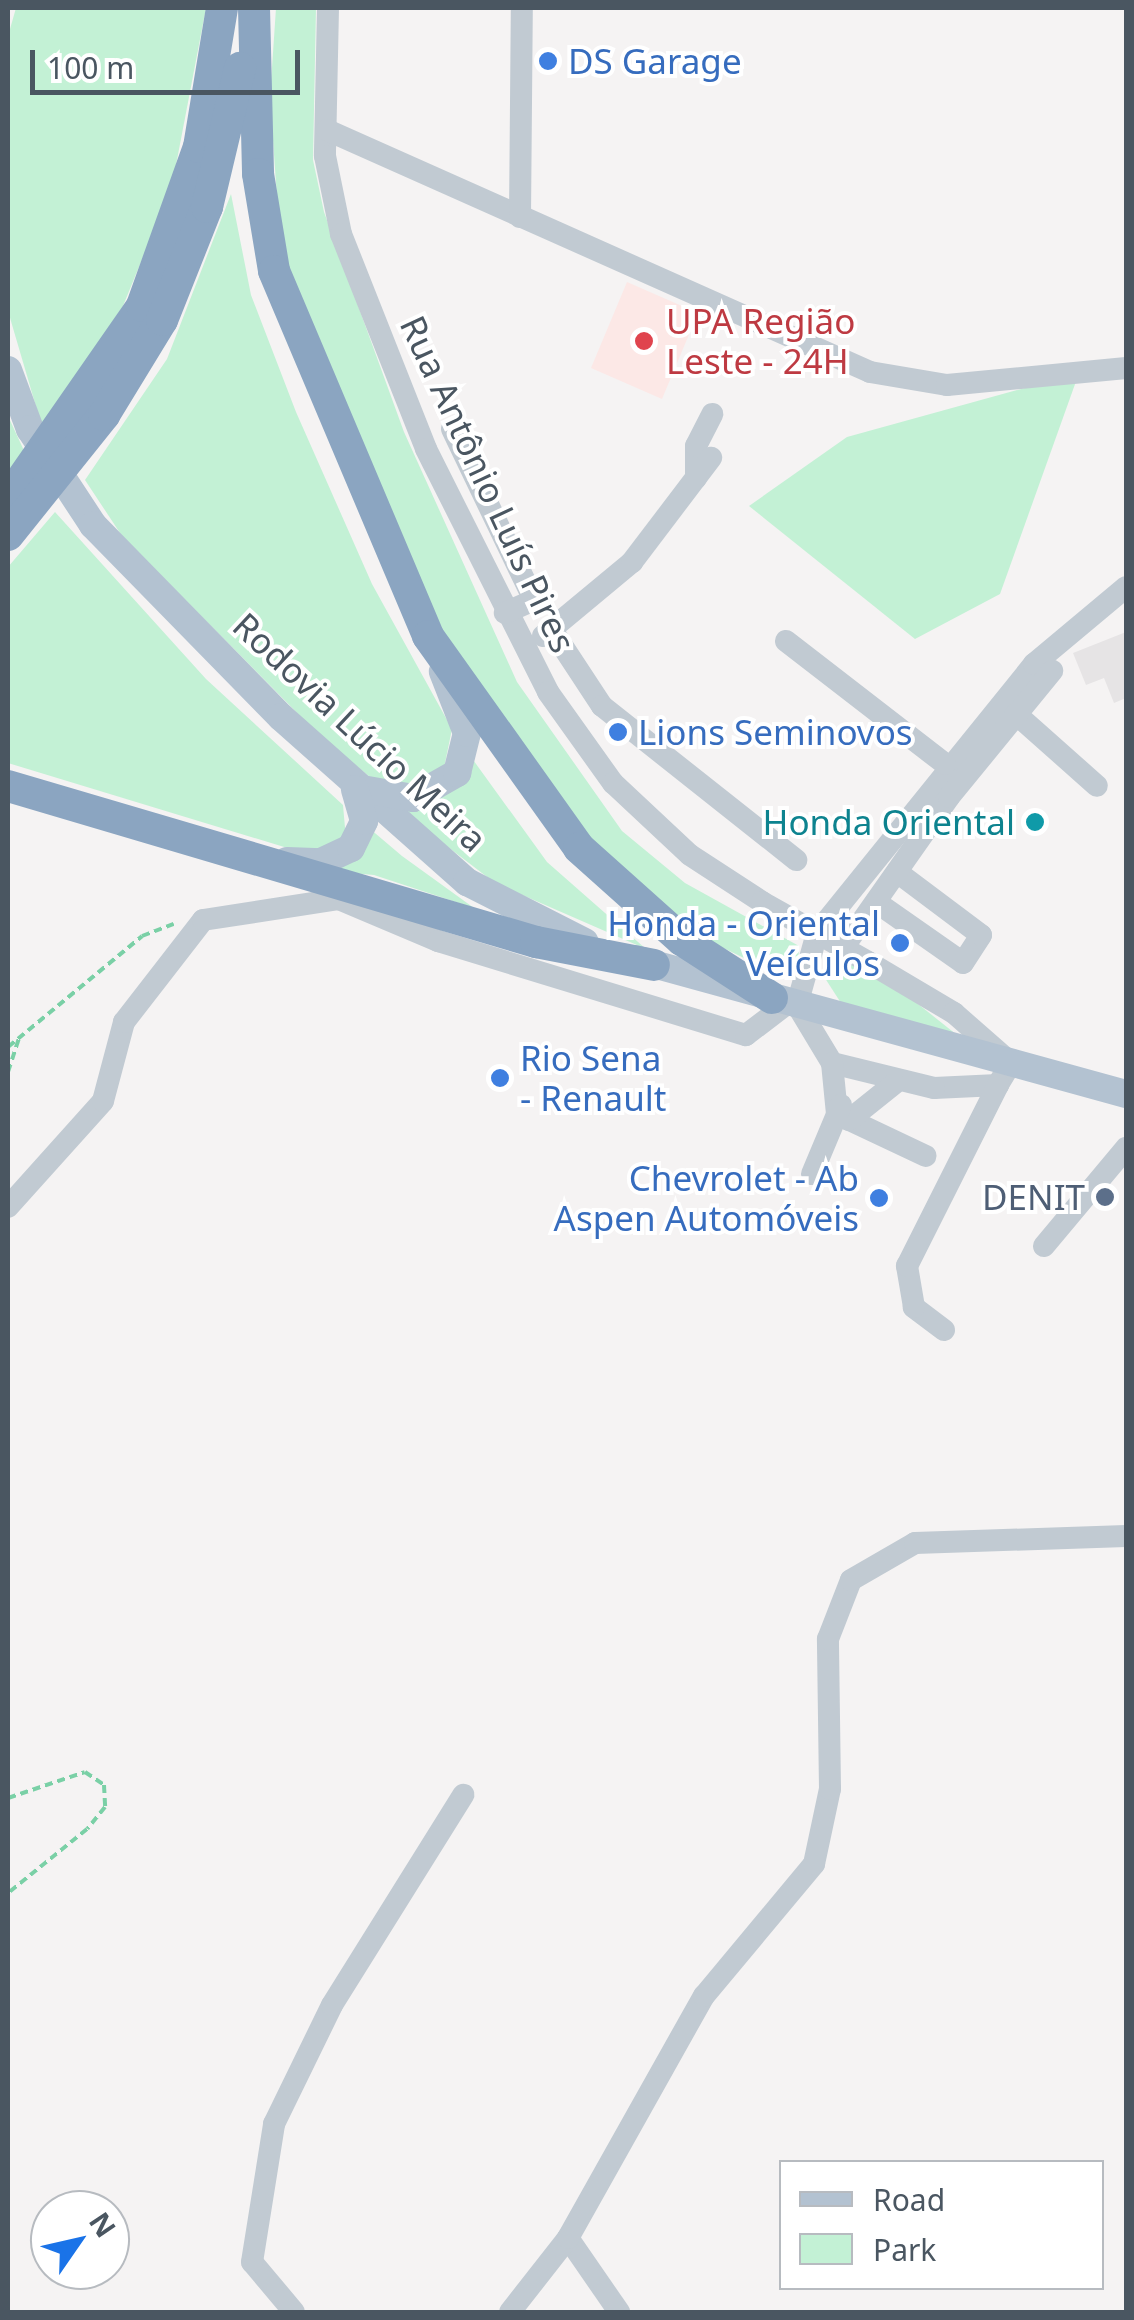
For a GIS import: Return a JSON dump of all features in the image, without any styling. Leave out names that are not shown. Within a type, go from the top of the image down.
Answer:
[{"type":"highway","points":[[8,500],[142,306],[199,147],[222,8]]},
{"type":"highway","points":[[8,534],[104,415],[187,266],[228,133],[250,8]]},
{"type":"highway","points":[[250,8],[258,174],[274,271],[428,636],[578,848],[682,940],[786,1002]]},
{"type":"highway","points":[[8,786],[270,859],[340,891],[536,942],[654,966]]},
{"type":"main road","name":"Rodovia Lúcio Meira","points":[[8,370],[20,404],[93,525],[352,784],[494,898],[654,966],[786,1002],[1004,1074],[1126,1094]]},
{"type":"main road","points":[[352,784],[413,798],[446,783],[463,760],[467,733],[428,636]]},
{"type":"main road","points":[[270,859],[321,862],[351,848],[364,821],[352,784]]},
{"type":"street","name":"Rua Antônio Luís Pires","points":[[328,8],[327,181],[357,279],[523,649],[636,808],[714,872],[954,1013],[1004,1074]]},
{"type":"street","points":[[520,217],[522,8]]},
{"type":"street","points":[[327,130],[520,217],[909,382],[1126,368]]},
{"type":"street","points":[[696,478],[696,446],[712,414]]},
{"type":"street","points":[[452,429],[534,600],[505,613]]},
{"type":"street","points":[[523,649],[552,630],[632,562],[711,458]]},
{"type":"street","points":[[8,1207],[103,1101],[124,1022],[204,920],[340,891],[438,941],[746,1035],[786,1002],[817,933],[945,764],[1064,630],[1125,584]]},
{"type":"street","points":[[552,630],[602,706],[796,860]]},
{"type":"street","points":[[786,641],[945,764]]},
{"type":"street","points":[[844,948],[1016,714],[1052,672]]},
{"type":"street","points":[[1016,714],[1097,786]]},
{"type":"street","points":[[876,902],[962,962],[981,935],[897,872]]},
{"type":"street","points":[[786,1002],[832,1063],[843,1117]]},
{"type":"street","points":[[832,1063],[894,1084],[1004,1074]]},
{"type":"street","points":[[812,1174],[843,1117],[856,1074]]},
{"type":"street","points":[[944,1330],[914,1307],[907,1266],[1004,1074]]},
{"type":"street","points":[[843,1117],[894,1084]]},
{"type":"street","points":[[843,1117],[926,1156]]},
{"type":"street","points":[[1044,1246],[1126,1148]]},
{"type":"street","points":[[510,2312],[568,2238],[704,1996],[814,1864],[830,1789],[828,1639],[850,1580],[914,1543],[1126,1536]]},
{"type":"street","points":[[294,2312],[252,2262],[274,2124],[332,2005],[463,1796]]},
{"type":"street","points":[[568,2238],[619,2312]]},
{"type":"path","points":[[8,1047],[142,936],[204,920]]},
{"type":"path","points":[[8,1072],[20,1034]]},
{"type":"path","points":[[8,1798],[85,1772],[104,1785],[106,1807],[8,1893]]},
{"type":"shaded area","name":"UPA Região Leste - 24H","points":[[627,282],[698,313],[662,399],[591,368]]},
{"type":"shaded area","points":[[1126,632],[1126,698],[1114,703],[1104,678],[1086,685],[1073,653]]},
{"type":"green space","points":[[16,8],[206,8],[172,186],[123,306],[42,427],[8,311],[8,36]]},
{"type":"green space","points":[[276,8],[316,8],[313,160],[324,212],[404,432],[517,682],[622,831],[685,883],[799,946],[798,967],[785,978],[676,925],[530,776],[424,598],[281,255],[270,97]]},
{"type":"green space","points":[[231,194],[251,295],[296,412],[372,584],[452,729],[444,768],[428,782],[386,790],[322,738],[122,536],[85,480],[167,359]]},
{"type":"green space","points":[[1079,373],[1000,594],[915,639],[749,506],[847,437]]},
{"type":"green space","points":[[8,416],[27,457],[8,475]]},
{"type":"green space","points":[[55,512],[206,679],[343,805],[346,839],[307,854],[8,763],[8,567]]},
{"type":"green space","points":[[471,757],[547,862],[646,949],[495,883],[397,808],[446,795]]},
{"type":"green space","points":[[369,828],[474,908],[374,875],[316,870]]},
{"type":"green space","points":[[842,959],[908,996],[957,1035],[841,1003],[821,972]]},
{"type":"place","name":"DS Garage","points":[[548,61]]},
{"type":"place","name":"UPA Região Leste - 24H","points":[[644,341]]},
{"type":"place","name":"Lions Seminovos","points":[[618,732]]},
{"type":"place","name":"Honda Oriental","points":[[1035,822]]},
{"type":"place","name":"Honda - Oriental Veículos","points":[[900,943]]},
{"type":"place","name":"Rio Sena - Renault","points":[[500,1078]]},
{"type":"place","name":"DENIT","points":[[1105,1197]]},
{"type":"place","name":"Chevrolet - Ab Aspen Automóveis","points":[[879,1198]]}]
